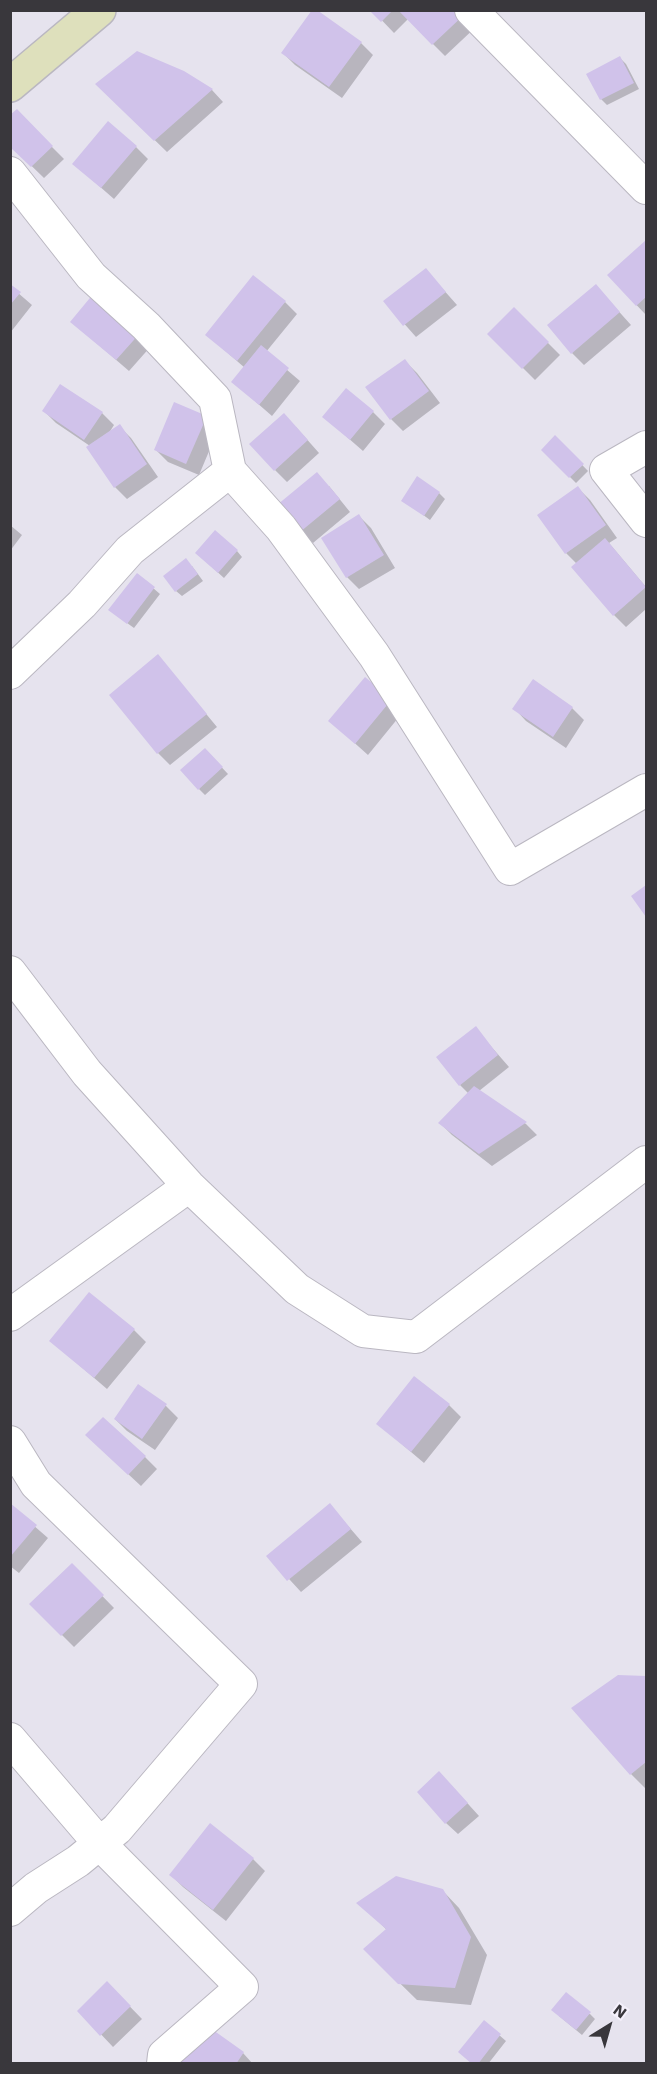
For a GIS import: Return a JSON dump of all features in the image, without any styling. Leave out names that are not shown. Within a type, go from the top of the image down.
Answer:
[{"type":"main road","points":[[10,85],[99,10]]},
{"type":"street","points":[[471,10],[646,188]]},
{"type":"street","points":[[10,173],[91,276],[146,326],[215,399],[230,471],[281,528],[374,655],[510,869],[646,790]]},
{"type":"street","points":[[646,447],[606,470],[646,521]]},
{"type":"street","points":[[10,673],[82,604],[130,550],[230,471]]},
{"type":"street","points":[[10,972],[87,1073],[189,1186],[297,1289],[363,1331],[416,1337],[646,1162]]},
{"type":"street","points":[[10,1315],[189,1186]]},
{"type":"street","points":[[10,1442],[36,1484],[241,1684],[117,1829],[78,1861],[36,1888],[10,1910]]},
{"type":"street","points":[[10,1739],[99,1844],[242,1987],[164,2055],[163,2064]]},
{"type":"building","points":[[312,10],[317,10],[362,42],[329,87],[281,53]]},
{"type":"building","points":[[369,10],[393,10],[381,22]]},
{"type":"building","points":[[398,10],[466,10],[467,12],[432,45]]},
{"type":"building","points":[[137,51],[184,71],[213,89],[154,141],[95,84]]},
{"type":"building","points":[[620,56],[634,83],[600,100],[586,74]]},
{"type":"building","points":[[17,109],[53,146],[31,167],[10,147],[10,115]]},
{"type":"building","points":[[108,121],[137,146],[101,188],[72,164]]},
{"type":"building","points":[[646,240],[646,297],[636,306],[607,275]]},
{"type":"building","points":[[426,268],[446,292],[403,326],[383,301]]},
{"type":"building","points":[[253,275],[286,301],[237,361],[205,335]]},
{"type":"building","points":[[10,284],[21,292],[10,305]]},
{"type":"building","points":[[596,284],[620,312],[571,354],[547,325]]},
{"type":"building","points":[[94,293],[141,332],[116,360],[70,322]]},
{"type":"building","points":[[514,307],[549,342],[522,369],[487,334]]},
{"type":"building","points":[[261,345],[289,368],[259,405],[231,382]]},
{"type":"building","points":[[405,359],[429,391],[390,420],[365,387]]},
{"type":"building","points":[[60,384],[103,412],[84,440],[42,411]]},
{"type":"building","points":[[346,388],[374,411],[350,440],[322,417]]},
{"type":"building","points":[[174,402],[207,416],[186,464],[154,450]]},
{"type":"building","points":[[284,413],[308,440],[274,471],[249,444]]},
{"type":"building","points":[[120,424],[147,464],[114,488],[86,447]]},
{"type":"building","points":[[555,435],[584,464],[569,478],[541,450]]},
{"type":"building","points":[[317,472],[340,499],[300,532],[277,505]]},
{"type":"building","points":[[417,476],[440,492],[424,516],[401,501]]},
{"type":"building","points":[[578,486],[606,525],[565,554],[537,515]]},
{"type":"building","points":[[359,514],[384,555],[346,578],[321,538]]},
{"type":"building","points":[[215,530],[238,550],[218,573],[195,553]]},
{"type":"building","points":[[605,538],[646,587],[613,616],[571,567]]},
{"type":"building","points":[[186,558],[198,574],[175,592],[163,576]]},
{"type":"building","points":[[137,573],[155,587],[127,624],[108,610]]},
{"type":"building","points":[[158,654],[207,714],[157,754],[109,695]]},
{"type":"building","points":[[365,677],[392,699],[355,744],[328,721]]},
{"type":"building","points":[[533,679],[573,707],[553,737],[512,709]]},
{"type":"building","points":[[205,748],[223,767],[198,790],[180,770]]},
{"type":"building","points":[[646,885],[646,917],[631,896]]},
{"type":"building","points":[[476,1026],[498,1055],[459,1086],[436,1057]]},
{"type":"building","points":[[474,1086],[527,1122],[479,1154],[438,1123]]},
{"type":"building","points":[[89,1292],[135,1329],[94,1378],[49,1341]]},
{"type":"building","points":[[414,1376],[450,1404],[411,1452],[376,1424]]},
{"type":"building","points":[[138,1384],[167,1404],[142,1439],[114,1419]]},
{"type":"building","points":[[103,1417],[146,1456],[128,1475],[85,1435]]},
{"type":"building","points":[[10,1503],[37,1525],[10,1557]]},
{"type":"building","points":[[330,1503],[351,1529],[287,1581],[266,1556]]},
{"type":"building","points":[[72,1563],[104,1595],[61,1636],[29,1604]]},
{"type":"building","points":[[618,1675],[646,1676],[646,1762],[630,1775],[571,1708]]},
{"type":"building","points":[[439,1771],[468,1803],[445,1824],[417,1792]]},
{"type":"building","points":[[210,1823],[254,1858],[213,1910],[169,1875]]},
{"type":"building","points":[[396,1876],[443,1889],[471,1937],[455,1988],[398,1984],[363,1949],[386,1929],[356,1903]]},
{"type":"building","points":[[107,1981],[131,2006],[100,2036],[77,2011]]},
{"type":"building","points":[[566,1992],[591,2012],[576,2030],[551,2010]]},
{"type":"building","points":[[484,2020],[501,2034],[478,2064],[472,2064],[458,2052]]},
{"type":"building","points":[[206,2025],[244,2052],[236,2064],[178,2064]]}]
